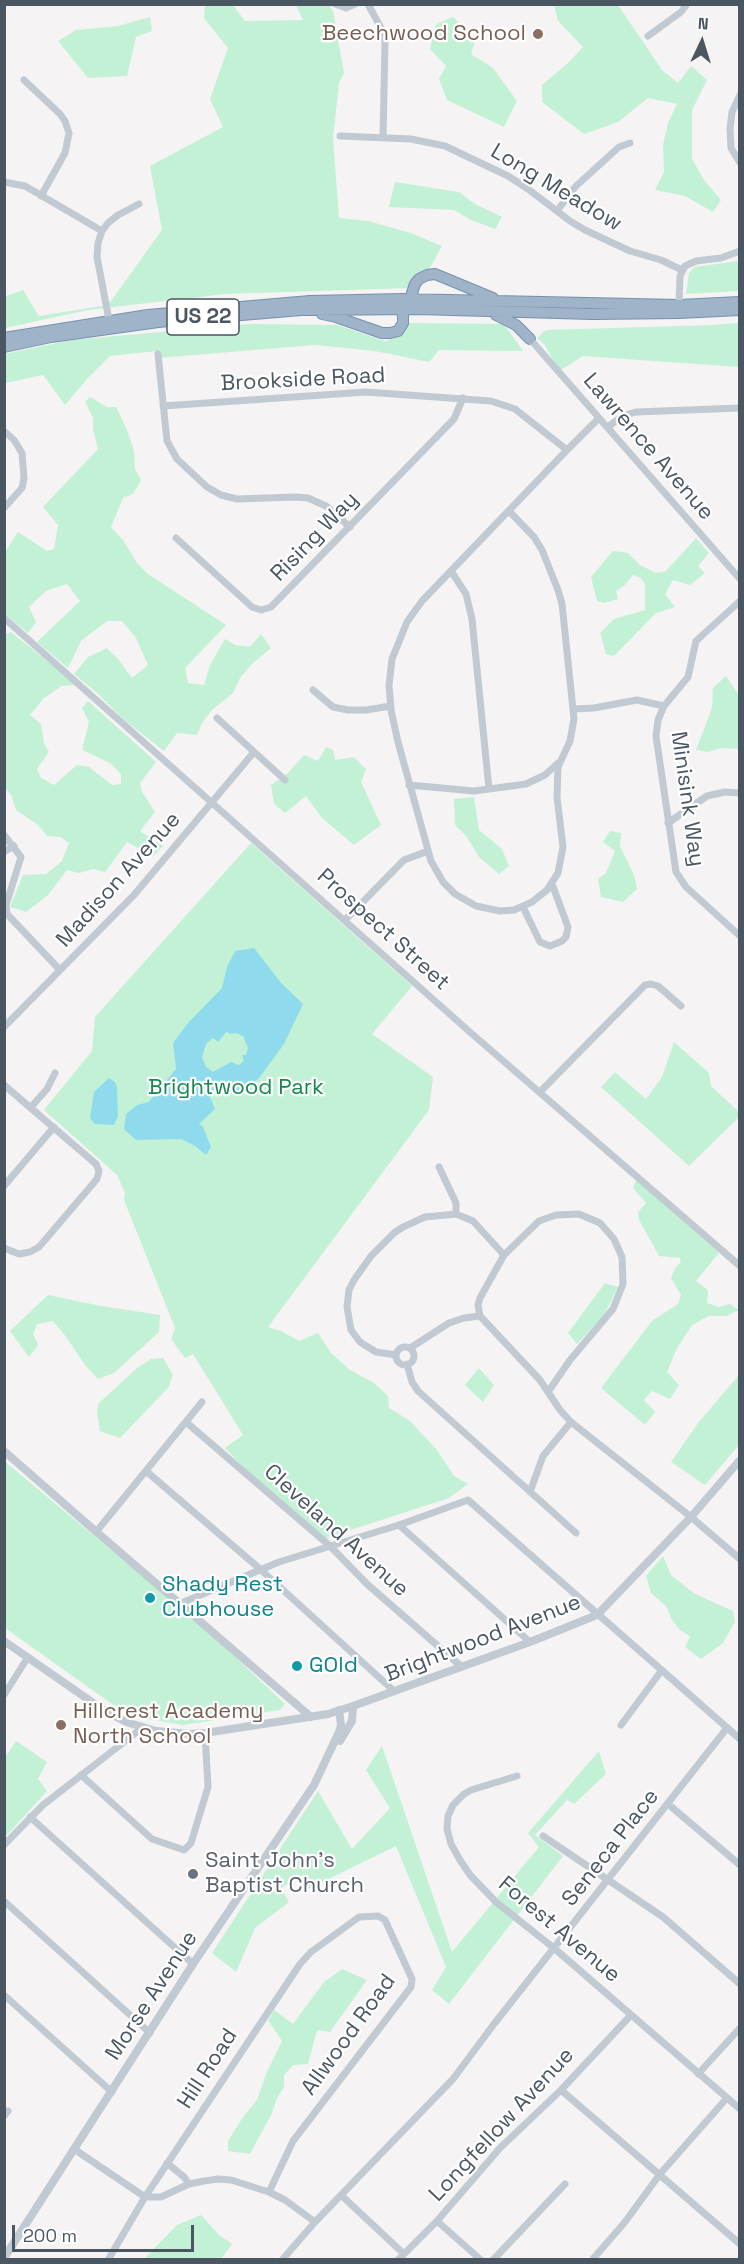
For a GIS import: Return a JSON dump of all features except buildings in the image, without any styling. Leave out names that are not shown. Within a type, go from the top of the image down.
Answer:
[{"type":"highway","points":[[416,304],[412,288],[419,279],[435,274],[477,293],[505,302]]},
{"type":"highway","name":"US 22","points":[[4,338],[108,320],[182,311],[310,301],[403,304],[740,302]]},
{"type":"highway","name":"US 22","points":[[4,347],[63,335],[158,322],[403,304]]},
{"type":"highway","points":[[301,310],[336,317],[372,330],[390,333],[400,329],[403,323],[403,304]]},
{"type":"highway","name":"US 22","points":[[416,304],[550,314],[740,310]]},
{"type":"highway","points":[[488,311],[507,318],[530,339]]},
{"type":"highway","points":[[530,339],[528,329],[531,322],[535,318],[550,314]]},
{"type":"street","points":[[335,4],[346,8],[355,4]]},
{"type":"street","points":[[368,4],[382,30],[385,42],[383,138]]},
{"type":"street","points":[[648,36],[681,12],[687,4]]},
{"type":"street","points":[[24,80],[60,114],[69,133],[65,153],[41,196]]},
{"type":"street","points":[[740,95],[732,112],[730,137],[734,155],[740,163]]},
{"type":"street","name":"Long Meadow","points":[[340,136],[425,141],[445,147],[508,177],[570,221],[609,242],[682,270]]},
{"type":"street","points":[[556,211],[576,186],[619,147],[630,143]]},
{"type":"street","points":[[4,182],[14,182],[25,186],[102,231]]},
{"type":"street","points":[[108,320],[97,257],[102,231],[118,215],[139,204]]},
{"type":"street","points":[[679,304],[682,270],[690,263],[721,258],[740,251]]},
{"type":"street","name":"Lawrence Avenue","points":[[530,339],[740,579]]},
{"type":"street","points":[[159,354],[165,435],[171,451],[182,465],[207,487],[221,495],[237,499],[295,496],[308,498],[326,506],[350,526]]},
{"type":"street","name":"Brookside Road","points":[[163,406],[354,392],[463,398],[497,402],[515,409],[567,450]]},
{"type":"street","name":"Rising Way","points":[[176,538],[252,607],[261,610],[271,608],[454,418],[463,398]]},
{"type":"street","points":[[608,427],[622,416],[636,411],[740,408]]},
{"type":"street","points":[[560,761],[557,797],[563,854],[552,884],[538,899],[523,907],[507,911],[476,906],[461,898],[443,882],[434,868],[410,785],[391,706],[390,672],[400,634],[414,611],[599,418]]},
{"type":"street","points":[[4,431],[14,440],[22,453],[24,478],[22,488],[4,508]]},
{"type":"street","points":[[410,785],[452,790],[489,789],[532,782],[545,775],[560,761],[568,747],[572,734],[573,709],[562,604],[542,550],[534,537],[509,511]]},
{"type":"street","points":[[451,572],[466,594],[472,619],[489,789]]},
{"type":"street","name":"Minisink Way","points":[[740,601],[696,641],[688,677],[664,706],[658,720],[656,736],[674,866],[679,878],[740,936]]},
{"type":"street","name":"Prospect Street","points":[[4,618],[740,1266]]},
{"type":"street","points":[[313,690],[333,707],[366,710],[391,706]]},
{"type":"street","points":[[573,709],[594,708],[637,700],[664,706]]},
{"type":"street","points":[[218,719],[285,780]]},
{"type":"street","name":"Madison Avenue","points":[[4,1027],[134,895],[254,752]]},
{"type":"street","points":[[668,823],[707,796],[725,792],[740,793]]},
{"type":"street","points":[[4,835],[21,856],[6,905],[7,914],[60,970]]},
{"type":"street","points":[[4,852],[14,846]]},
{"type":"street","points":[[345,920],[404,860],[428,851]]},
{"type":"street","points":[[523,907],[540,942],[550,946],[562,942],[566,938],[568,927],[552,884]]},
{"type":"street","points":[[540,1092],[645,985],[658,986],[681,1006]]},
{"type":"street","points":[[31,1107],[47,1089],[56,1073]]},
{"type":"street","points":[[4,1085],[96,1164],[99,1171],[97,1179],[39,1247],[19,1254],[4,1248]]},
{"type":"street","points":[[4,1186],[54,1127]]},
{"type":"street","points":[[439,1167],[456,1203],[456,1214]]},
{"type":"street","points":[[548,1392],[570,1360],[616,1303],[624,1277],[620,1251],[611,1233],[600,1223],[584,1216],[567,1213],[539,1221],[504,1255],[480,1298],[478,1305],[480,1316],[527,1366],[571,1422],[691,1516],[740,1558]]},
{"type":"street","points":[[396,1355],[371,1350],[354,1335],[347,1313],[351,1285],[371,1256],[394,1233],[425,1217],[456,1214],[473,1221],[504,1255]]},
{"type":"street","points":[[396,1355],[401,1348],[410,1348],[449,1323],[480,1316]]},
{"type":"street","points":[[396,1355],[399,1362],[407,1364],[414,1356],[410,1348]]},
{"type":"street","points":[[407,1364],[412,1382],[418,1391],[576,1533]]},
{"type":"street","points":[[96,1532],[202,1402]]},
{"type":"street","name":"Cleveland Avenue","points":[[186,1422],[330,1546],[367,1584],[462,1667]]},
{"type":"street","points":[[530,1492],[543,1456],[571,1422]]},
{"type":"street","points":[[4,1451],[311,1716]]},
{"type":"street","name":"Brightwood Avenue","points":[[4,1641],[102,1709],[142,1728],[171,1733],[205,1733],[339,1710],[530,1642],[597,1615],[691,1516],[740,1460]]},
{"type":"street","points":[[146,1471],[260,1569],[394,1691]]},
{"type":"street","points":[[179,1604],[260,1569],[399,1525],[468,1500],[740,1739]]},
{"type":"street","points":[[399,1525],[530,1642]]},
{"type":"street","points":[[4,1695],[28,1657]]},
{"type":"street","points":[[621,1725],[662,1670]]},
{"type":"street","name":"Morse Avenue","points":[[330,1753],[336,1748],[352,1721],[353,1706]]},
{"type":"street","name":"Morse Avenue","points":[[4,2258],[193,1964],[314,1785],[341,1725],[339,1710]]},
{"type":"street","points":[[4,1845],[30,1817],[142,1728]]},
{"type":"street","name":"Seneca Place","points":[[282,2259],[457,2075],[494,2024],[727,1728]]},
{"type":"street","points":[[81,1775],[152,1839],[158,1843],[184,1850],[191,1843],[208,1787],[205,1733]]},
{"type":"street","name":"Forest Avenue","points":[[517,1776],[471,1790],[458,1799],[448,1816],[448,1837],[460,1860],[482,1889],[740,2109]]},
{"type":"street","points":[[668,1804],[740,1865]]},
{"type":"street","points":[[30,1817],[193,1964]]},
{"type":"street","points":[[543,1836],[663,1917],[740,1984]]},
{"type":"street","points":[[4,1901],[150,2032]]},
{"type":"street","name":"Allwood Road","points":[[269,2192],[293,2141],[411,1987],[412,1978],[385,1920],[378,1916],[359,1917]]},
{"type":"street","name":"Hill Road","points":[[108,2259],[167,2163],[300,1964],[311,1952],[359,1917]]},
{"type":"street","points":[[4,1995],[112,2092]]},
{"type":"street","name":"Longfellow Avenue","points":[[401,2257],[437,2221],[500,2148],[561,2090],[631,2015]]},
{"type":"street","points":[[698,2074],[740,2028]]},
{"type":"street","points":[[561,2090],[740,2244]]},
{"type":"street","points":[[592,2259],[625,2222],[660,2174],[726,2099]]},
{"type":"street","points":[[74,2149],[145,2197],[160,2197],[189,2184],[218,2179],[231,2180],[269,2192],[315,2222]]},
{"type":"street","points":[[167,2163],[189,2184]]},
{"type":"street","points":[[493,2259],[565,2184]]},
{"type":"street","points":[[341,2195],[401,2257]]},
{"type":"street","points":[[437,2221],[481,2259]]},
{"type":"green space","points":[[205,5],[233,5],[245,21],[303,20],[296,5],[329,5],[333,11],[344,73],[339,83],[333,138],[339,218],[368,221],[411,233],[442,246],[431,266],[411,288],[225,294],[88,310],[5,328],[4,297],[23,290],[39,316],[108,305],[162,230],[150,166],[223,127],[210,99],[228,48],[204,18]]},
{"type":"green space","points":[[554,5],[618,5],[662,70],[678,83],[691,66],[707,80],[692,110],[692,159],[704,180],[721,200],[713,212],[685,196],[655,190],[664,172],[663,145],[668,123],[677,104],[648,98],[618,122],[584,134],[542,102],[542,85],[583,47],[558,21]]},
{"type":"green space","points":[[150,17],[152,31],[136,37],[127,76],[88,78],[58,41],[76,30],[118,26]]},
{"type":"green space","points":[[453,17],[475,41],[471,54],[493,68],[517,101],[504,127],[447,100],[439,79],[446,66],[430,49],[436,24]]},
{"type":"green space","points":[[395,182],[459,192],[475,204],[502,217],[495,229],[471,220],[454,210],[389,207]]},
{"type":"green space","points":[[739,261],[739,291],[686,294],[689,273],[694,267]]},
{"type":"green space","points":[[408,323],[504,324],[523,351],[439,350],[429,362],[375,351],[315,345],[158,358],[157,351],[110,356],[65,405],[43,375],[5,383],[4,354],[72,340],[250,324],[337,325],[385,341],[401,336]]},
{"type":"green space","points":[[739,323],[739,367],[583,356],[559,371],[545,345],[537,338],[546,330]]},
{"type":"green space","points":[[90,397],[107,407],[116,407],[127,430],[134,451],[135,469],[141,480],[133,494],[123,498],[111,527],[123,540],[137,563],[148,574],[226,625],[185,668],[188,683],[204,685],[210,665],[225,639],[235,645],[250,647],[261,634],[271,648],[240,678],[233,693],[213,709],[202,723],[197,735],[177,733],[164,751],[122,718],[74,674],[88,657],[107,648],[132,678],[148,665],[136,638],[122,621],[107,621],[81,641],[68,668],[37,642],[80,601],[67,584],[46,591],[29,607],[36,622],[28,633],[5,614],[5,552],[18,532],[47,551],[54,549],[58,525],[43,507],[98,449],[93,418],[85,402]]},
{"type":"green space","points":[[696,538],[709,553],[698,566],[705,573],[690,585],[673,580],[665,594],[675,607],[656,613],[614,656],[606,654],[600,633],[614,619],[645,610],[645,584],[641,578],[633,575],[616,591],[618,599],[604,603],[597,601],[591,577],[613,551],[628,553],[640,565],[656,573],[666,571]]},
{"type":"green space","points":[[11,632],[77,685],[61,686],[43,699],[30,715],[41,724],[44,743],[49,752],[37,769],[41,778],[54,785],[77,765],[89,767],[112,785],[121,784],[121,774],[110,763],[82,750],[89,722],[82,708],[88,701],[156,762],[140,783],[142,792],[155,812],[140,831],[163,846],[153,856],[127,842],[105,872],[93,869],[79,873],[67,870],[48,895],[26,912],[10,907],[23,875],[46,874],[62,861],[69,843],[61,837],[47,836],[38,825],[16,810],[11,795],[5,788],[4,635]]},
{"type":"green space","points":[[726,676],[738,694],[739,692],[739,749],[721,748],[708,752],[696,750],[712,708],[713,688]]},
{"type":"green space","points":[[326,747],[333,750],[335,760],[354,757],[366,769],[361,782],[381,825],[354,845],[322,818],[306,796],[285,813],[274,804],[271,785],[288,773],[304,755],[318,761]]},
{"type":"green space","points":[[474,797],[479,830],[502,849],[509,866],[499,874],[479,857],[467,837],[455,825],[454,799]]},
{"type":"green space","points":[[610,831],[621,833],[620,846],[634,875],[637,889],[623,902],[601,897],[598,879],[606,873],[615,851],[603,842]]},
{"type":"green space","name":"Brightwood Park","points":[[251,843],[412,986],[372,1034],[433,1077],[429,1110],[268,1327],[299,1341],[318,1333],[331,1353],[350,1370],[374,1383],[388,1396],[389,1408],[410,1421],[437,1450],[454,1476],[468,1484],[449,1498],[323,1539],[225,1448],[243,1435],[193,1354],[185,1358],[171,1339],[175,1328],[124,1200],[125,1193],[117,1175],[44,1110],[92,1051],[95,1017]]},
{"type":"green space","points":[[674,1042],[709,1073],[711,1086],[739,1112],[739,1117],[689,1166],[601,1087],[615,1072],[646,1099],[662,1077]]},
{"type":"green space","points":[[636,1180],[719,1253],[696,1281],[708,1290],[707,1303],[719,1307],[730,1304],[739,1310],[726,1316],[709,1316],[692,1325],[677,1348],[667,1372],[679,1385],[670,1399],[652,1391],[644,1400],[655,1412],[645,1425],[601,1388],[652,1321],[678,1304],[681,1295],[671,1278],[675,1268],[681,1262],[680,1258],[659,1256],[639,1220],[638,1212],[646,1203],[633,1188]]},
{"type":"green space","points":[[605,1283],[618,1287],[604,1315],[577,1344],[568,1333]]},
{"type":"green space","points":[[48,1295],[160,1315],[159,1332],[114,1373],[98,1379],[53,1321],[37,1324],[33,1334],[38,1345],[29,1357],[10,1331]]},
{"type":"green space","points":[[163,1358],[173,1375],[168,1388],[120,1438],[100,1431],[98,1404],[136,1369],[151,1359]]},
{"type":"green space","points":[[479,1368],[494,1385],[483,1402],[465,1385]]},
{"type":"green space","points":[[739,1375],[739,1445],[705,1485],[671,1462],[698,1423]]},
{"type":"green space","points":[[4,1461],[181,1608],[231,1653],[285,1704],[280,1710],[183,1725],[143,1718],[112,1704],[5,1628]]},
{"type":"green space","points":[[663,1556],[671,1575],[695,1594],[733,1611],[735,1622],[723,1643],[701,1659],[685,1647],[690,1636],[680,1630],[672,1620],[666,1606],[651,1593],[646,1576]]},
{"type":"green space","points":[[16,1741],[47,1762],[38,1779],[47,1791],[5,1837],[5,1756]]},
{"type":"green space","points":[[382,1746],[452,1952],[539,1847],[528,1833],[599,1751],[606,1774],[574,1804],[567,1800],[535,1835],[563,1856],[449,2004],[432,1990],[446,1967],[396,1846],[308,1889],[300,1877],[281,1888],[289,1902],[255,1928],[236,1972],[212,1953],[318,1791],[352,1849],[390,1808],[366,1770]]},
{"type":"green space","points":[[342,1969],[367,1980],[330,2032],[317,2030],[308,2064],[293,2065],[284,2075],[284,2087],[250,2154],[228,2151],[228,2141],[257,2100],[266,2074],[282,2041],[268,2020],[274,2010],[293,2024],[324,1982]]},
{"type":"green space","points":[[201,2215],[219,2235],[232,2244],[221,2259],[144,2259],[177,2225]]},
{"type":"water","points":[[254,948],[281,983],[303,1004],[284,1044],[259,1078],[242,1093],[226,1085],[210,1097],[215,1109],[199,1124],[203,1127],[211,1147],[206,1155],[181,1139],[136,1140],[124,1129],[126,1114],[137,1105],[149,1102],[176,1069],[173,1043],[188,1023],[222,988],[227,967],[235,951]],"holes":[[[227,1031],[229,1034],[236,1033],[243,1036],[248,1048],[246,1055],[242,1055],[244,1061],[239,1065],[231,1062],[213,1072],[206,1067],[202,1057],[206,1044],[213,1038],[218,1042]]]},
{"type":"water","points":[[109,1078],[115,1082],[117,1087],[118,1116],[114,1125],[95,1124],[90,1118],[94,1092]]},
{"type":"place","name":"Beechwood School","points":[[538,34]]},
{"type":"place","name":"Shady Rest Clubhouse","points":[[150,1598]]},
{"type":"place","name":"GOld","points":[[297,1666]]},
{"type":"place","name":"Hillcrest Academy North School","points":[[61,1725]]},
{"type":"place","name":"Saint John's Baptist Church","points":[[193,1874]]}]
